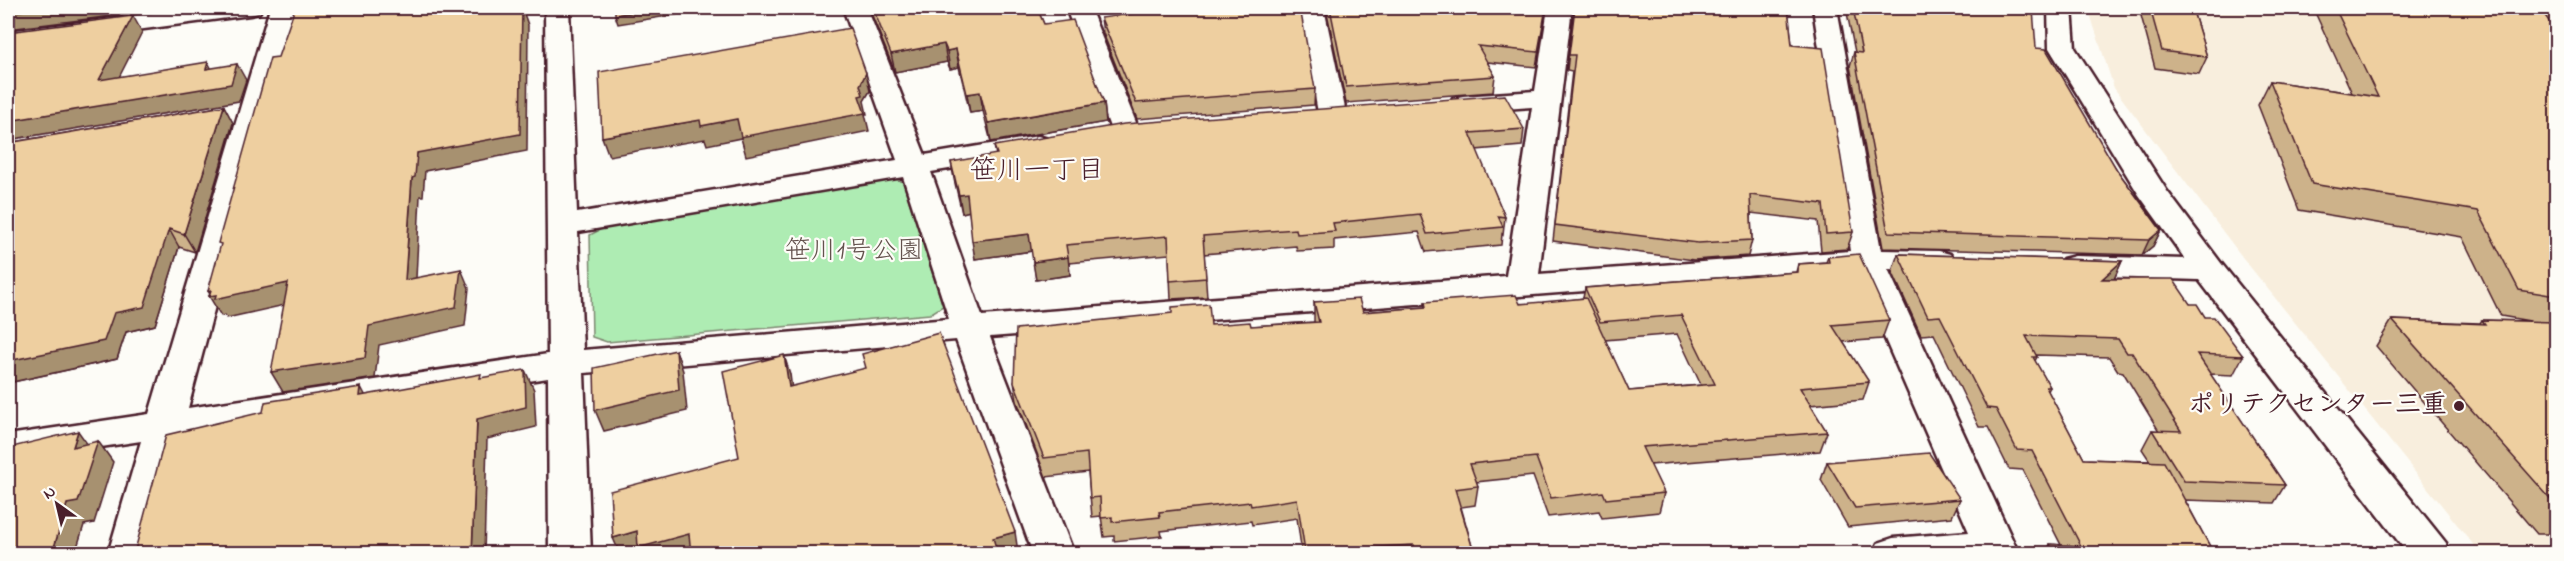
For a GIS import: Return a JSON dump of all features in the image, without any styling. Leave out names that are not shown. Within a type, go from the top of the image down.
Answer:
[{"type":"street","points":[[9,41],[250,8]]},
{"type":"street","points":[[128,554],[165,423],[242,111],[282,8]]},
{"type":"street","points":[[557,8],[570,554]]},
{"type":"street","points":[[855,8],[914,165],[969,328],[1054,554]]},
{"type":"street","points":[[1078,8],[1125,131]]},
{"type":"street","points":[[1312,8],[1332,113]]},
{"type":"street","points":[[1521,287],[1560,8]]},
{"type":"street","points":[[1825,8],[1867,259],[1997,549],[1893,554]]},
{"type":"street","points":[[2060,8],[2062,48],[2154,195],[2209,270],[2432,554]]},
{"type":"street","points":[[1434,106],[1548,98]]},
{"type":"street","points":[[563,225],[1067,140]]},
{"type":"street","points":[[8,448],[567,363],[969,328],[1867,259],[1973,262]]},
{"type":"street","points":[[2044,265],[2209,270]]},
{"type":"shaded area","name":"ポリテクセンター三重","points":[[2088,8],[2556,8],[2556,553],[2480,553],[2243,258],[2114,88]]},
{"type":"green space","name":"笹川1号公園","points":[[890,176],[903,182],[943,306],[930,314],[607,342],[592,337],[590,235],[611,224]]},
{"type":"building","points":[[8,8],[45,8],[8,12]]},
{"type":"building","points":[[295,8],[512,8],[512,10],[522,8],[520,134],[417,153],[415,177],[412,178],[405,280],[461,269],[456,307],[369,326],[365,358],[271,372],[288,283],[215,299],[216,295],[209,296],[211,290],[208,291],[221,244],[218,243],[270,58],[278,57]]},
{"type":"building","points":[[615,8],[657,8],[615,15]]},
{"type":"building","points":[[873,8],[1037,8],[1044,24],[1073,20],[1104,103],[988,123],[980,92],[967,94],[956,49],[947,51],[944,44],[891,54]]},
{"type":"building","points":[[1173,8],[1300,8],[1315,89],[1136,103],[1101,18]]},
{"type":"building","points":[[1330,8],[1546,8],[1538,52],[1478,46],[1495,76],[1346,87]]},
{"type":"building","points":[[1575,8],[1788,8],[1792,45],[1823,48],[1853,232],[1826,234],[1823,204],[1750,195],[1752,240],[1698,243],[1555,225],[1575,55],[1569,55]]},
{"type":"building","points":[[1853,8],[2016,8],[2033,10],[2036,48],[2046,49],[2117,170],[2161,230],[2149,240],[1888,232],[1854,52],[1862,53]]},
{"type":"building","points":[[2150,8],[2192,8],[2207,57],[2162,51]]},
{"type":"building","points":[[2335,8],[2556,8],[2556,12],[2541,10],[2556,31],[2556,296],[2519,290],[2478,211],[2312,184],[2270,81],[2378,97]]},
{"type":"building","points":[[133,16],[99,80],[208,62],[206,69],[237,64],[231,84],[8,121],[8,32]]},
{"type":"building","points":[[850,28],[866,73],[860,85],[863,95],[859,96],[865,113],[741,137],[737,119],[701,126],[700,120],[602,137],[599,72]]},
{"type":"building","points":[[1505,95],[1524,129],[1470,133],[1505,217],[1498,216],[1503,227],[1427,234],[1420,214],[1333,223],[1335,231],[1297,234],[1296,229],[1203,236],[1206,278],[1170,281],[1168,236],[1066,245],[1068,257],[1033,262],[1029,234],[972,241],[967,194],[959,195],[951,162],[997,154],[994,146],[1124,124]]},
{"type":"building","points":[[224,106],[184,234],[169,229],[144,307],[114,313],[104,341],[8,361],[8,143]]},
{"type":"building","points":[[1859,254],[1889,320],[1832,325],[1869,382],[1800,388],[1827,432],[1642,447],[1664,493],[1606,499],[1603,492],[1551,498],[1536,457],[1470,464],[1478,486],[1455,489],[1472,546],[1415,551],[1414,545],[1305,551],[1297,499],[1251,506],[1250,502],[1159,512],[1160,517],[1112,522],[1112,517],[1101,518],[1100,497],[1090,498],[1087,453],[1044,458],[1014,382],[1016,329],[1172,313],[1172,307],[1209,304],[1211,325],[1250,322],[1251,326],[1319,322],[1314,302],[1359,299],[1363,312],[1426,307],[1425,302],[1516,295],[1520,304],[1542,302],[1543,304],[1543,302],[1586,298],[1629,391],[1715,384],[1681,315],[1600,322],[1585,288],[1798,272],[1798,264],[1829,262],[1828,257]]},
{"type":"building","points":[[1898,254],[2122,261],[2102,279],[2173,279],[2190,304],[2197,304],[2205,317],[2214,317],[2243,356],[2197,354],[2285,485],[2184,481],[2152,430],[2181,431],[2132,353],[2127,353],[2118,339],[2026,336],[2037,357],[2033,357],[2050,387],[2046,387],[2084,459],[2164,462],[2214,554],[2054,554],[2050,544],[2081,546],[2032,451],[2017,450],[1996,409],[1987,408],[1940,316],[1928,317]]},
{"type":"building","points":[[2392,320],[2485,324],[2482,320],[2556,322],[2556,505]]},
{"type":"building","points":[[939,333],[1015,532],[993,538],[998,554],[691,554],[689,534],[638,548],[637,531],[613,538],[610,491],[739,457],[723,371],[784,355],[789,387],[866,368],[862,354]]},
{"type":"building","points":[[676,350],[679,390],[595,410],[594,368]]},
{"type":"building","points":[[525,370],[526,407],[477,419],[472,554],[134,554],[166,435],[263,412],[265,402],[361,387],[360,396],[481,374],[480,378]]},
{"type":"building","points":[[78,431],[73,447],[98,441],[78,502],[67,504],[52,554],[8,554],[8,448]]},
{"type":"building","points":[[1929,453],[1960,499],[1855,508],[1827,462]]},
{"type":"place","name":"ポリテクセンター三重","points":[[2459,406]]},
{"type":"district","name":"笹川一丁目","points":[[1037,171]]}]
